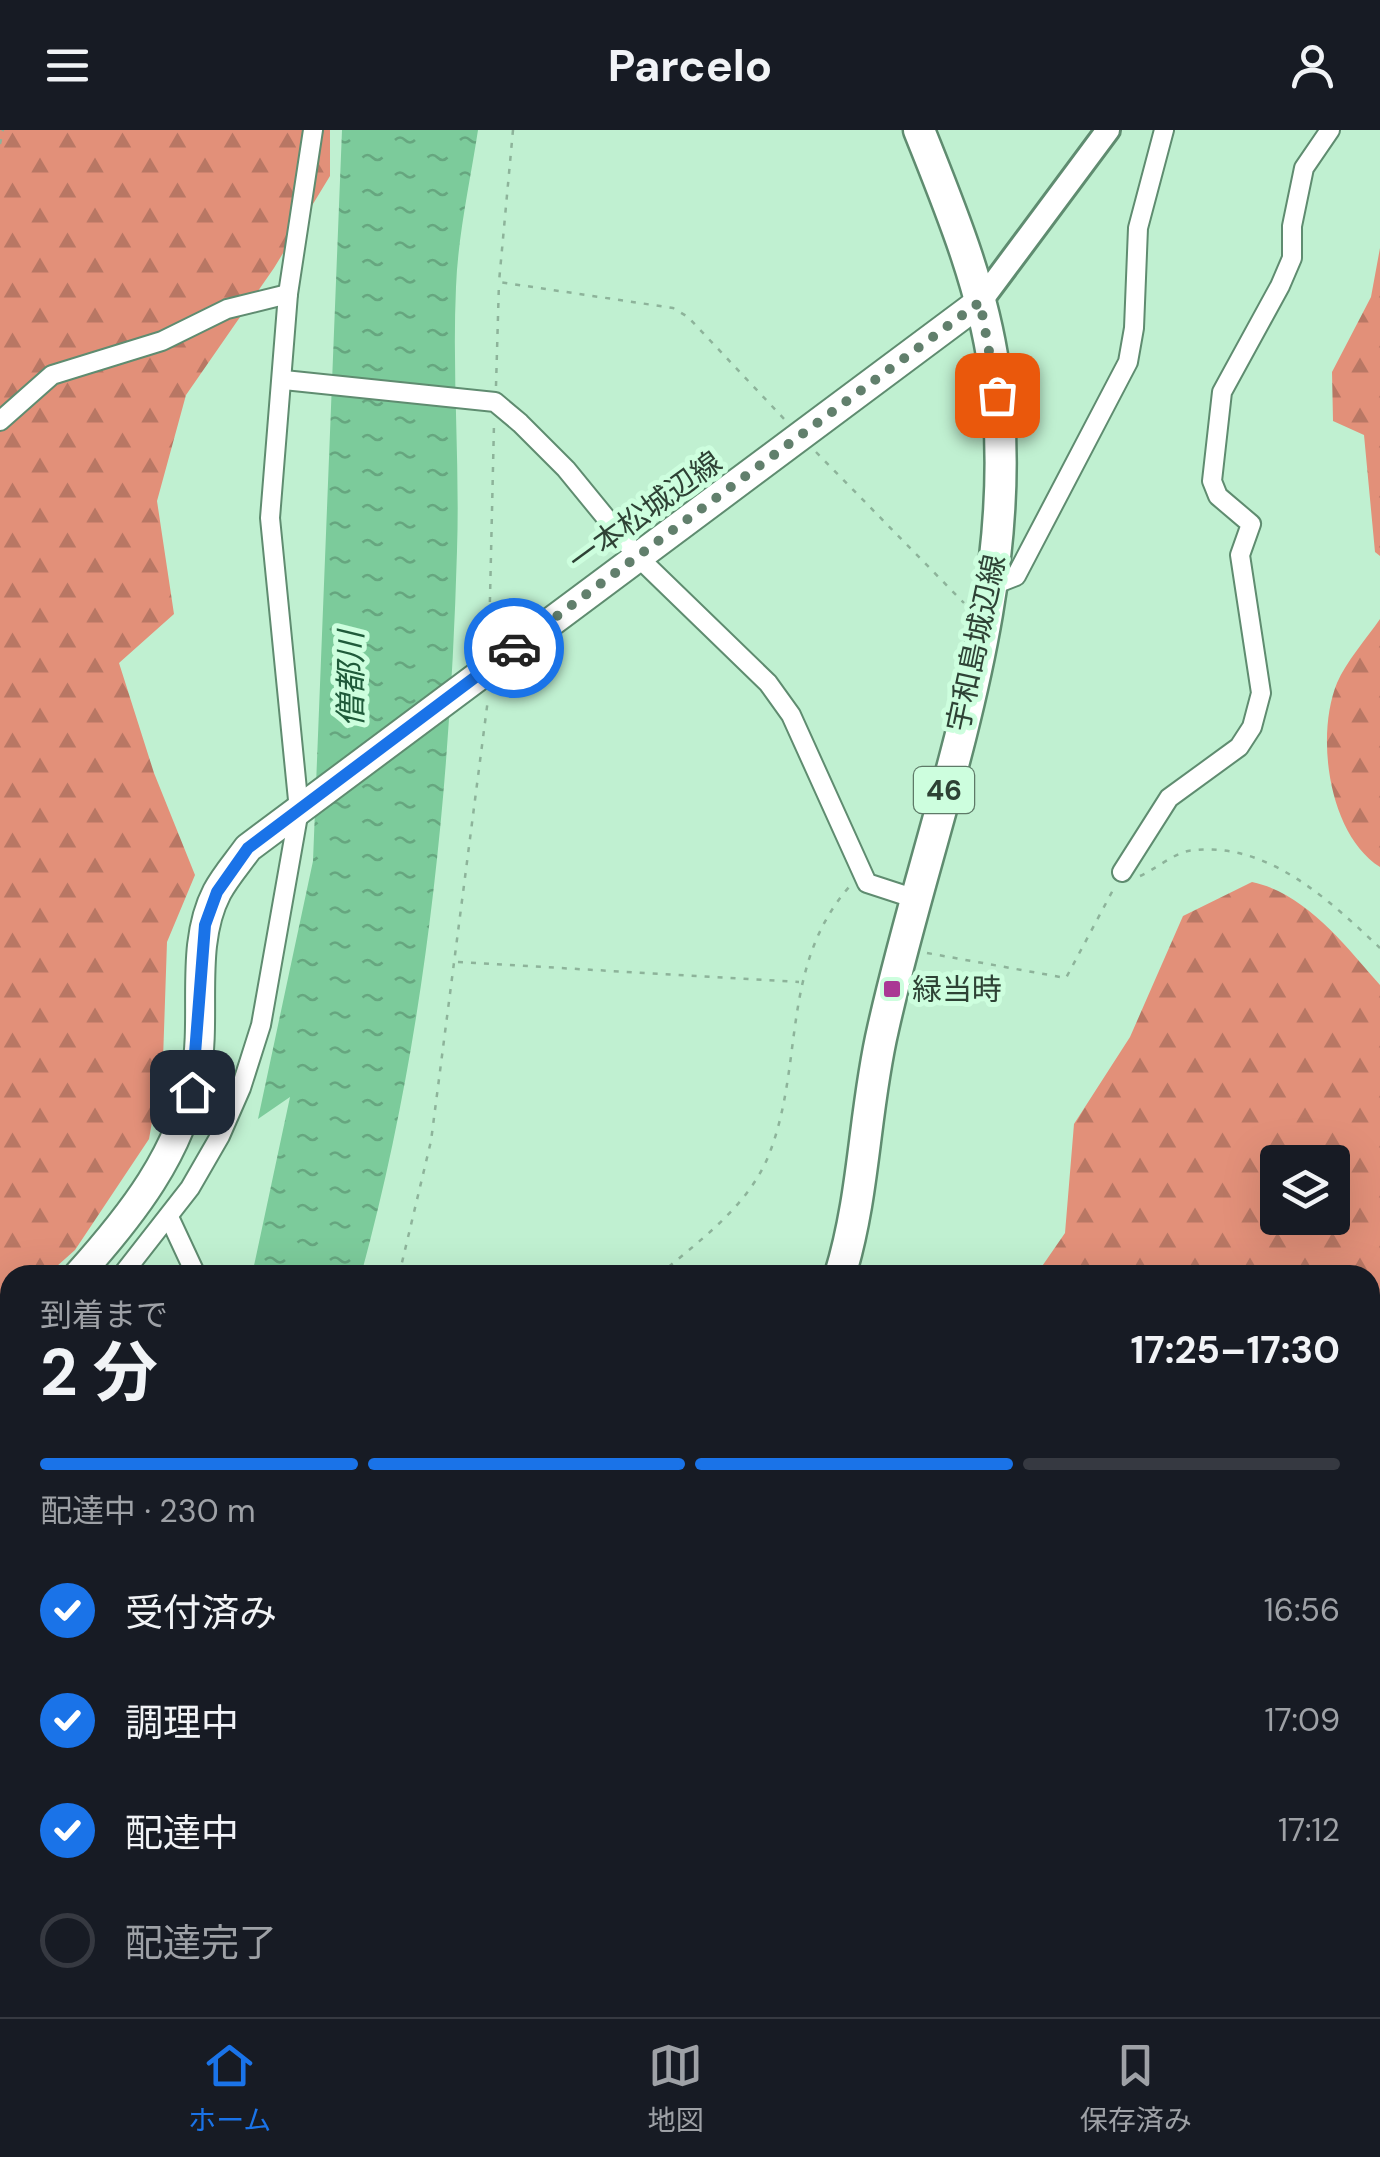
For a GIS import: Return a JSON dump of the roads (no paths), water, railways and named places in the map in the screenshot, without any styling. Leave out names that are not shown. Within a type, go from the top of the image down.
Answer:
[{"type":"main road","name":"宇和島城辺線","points":[[845,1265],[862,1176],[882,1031],[987,616],[1002,493],[1001,426],[970,256],[919,130]]},
{"type":"main road","name":"一本松城辺線","points":[[86,1265],[166,1162],[186,1116],[197,1069],[205,925],[217,892],[248,848],[980,302]]},
{"type":"street","points":[[130,1265],[169,1217],[220,1136],[261,1026],[299,810],[270,518],[288,294],[312,130]]},
{"type":"street","points":[[980,302],[1108,130]]},
{"type":"street","points":[[993,585],[1016,576],[1128,362],[1134,328],[1138,228],[1164,130]]},
{"type":"street","points":[[1122,872],[1169,798],[1240,747],[1252,727],[1261,692],[1240,555],[1251,524],[1218,496],[1212,481],[1214,442],[1222,392],[1292,258],[1292,226],[1304,168],[1330,130]]},
{"type":"street","points":[[0,421],[52,375],[86,360],[162,341],[226,309],[288,294]]},
{"type":"street","points":[[284,380],[491,402],[566,469],[638,557],[768,683],[791,714],[867,883],[916,899]]},
{"type":"street","points":[[169,1217],[191,1265]]},
{"type":"street","points":[[311,2017],[332,2017]]},
{"type":"water","name":"僧都川","points":[[342,130],[478,130],[456,287],[458,518],[448,734],[430,916],[402,1097],[364,1265],[254,1265],[290,1097],[258,1119],[313,861]]},
{"type":"place","name":"緑当時","points":[[892,989]]}]
